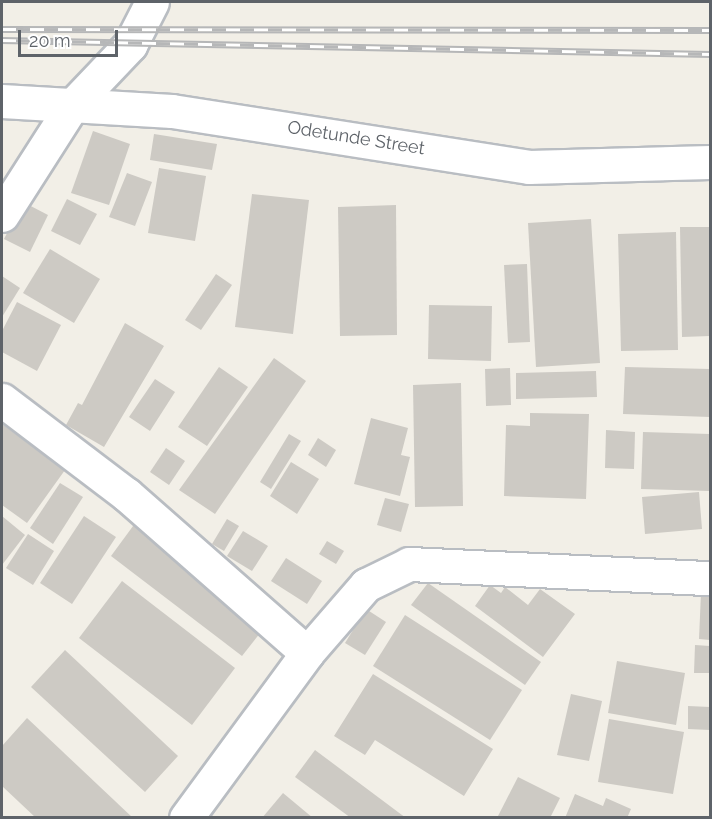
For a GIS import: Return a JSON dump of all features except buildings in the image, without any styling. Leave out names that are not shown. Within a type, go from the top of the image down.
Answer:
[{"type":"street","points":[[2,215],[71,107],[130,45],[152,2]]},
{"type":"street","name":"Odetunde Street","points":[[2,100],[71,107],[172,111],[310,129],[529,167],[711,162]]},
{"type":"street","points":[[2,400],[126,494],[307,653]]},
{"type":"street","points":[[186,818],[307,653],[366,585],[410,564],[711,578]]},
{"type":"railway","points":[[2,29],[710,30]]},
{"type":"railway","points":[[2,40],[710,54]]}]
